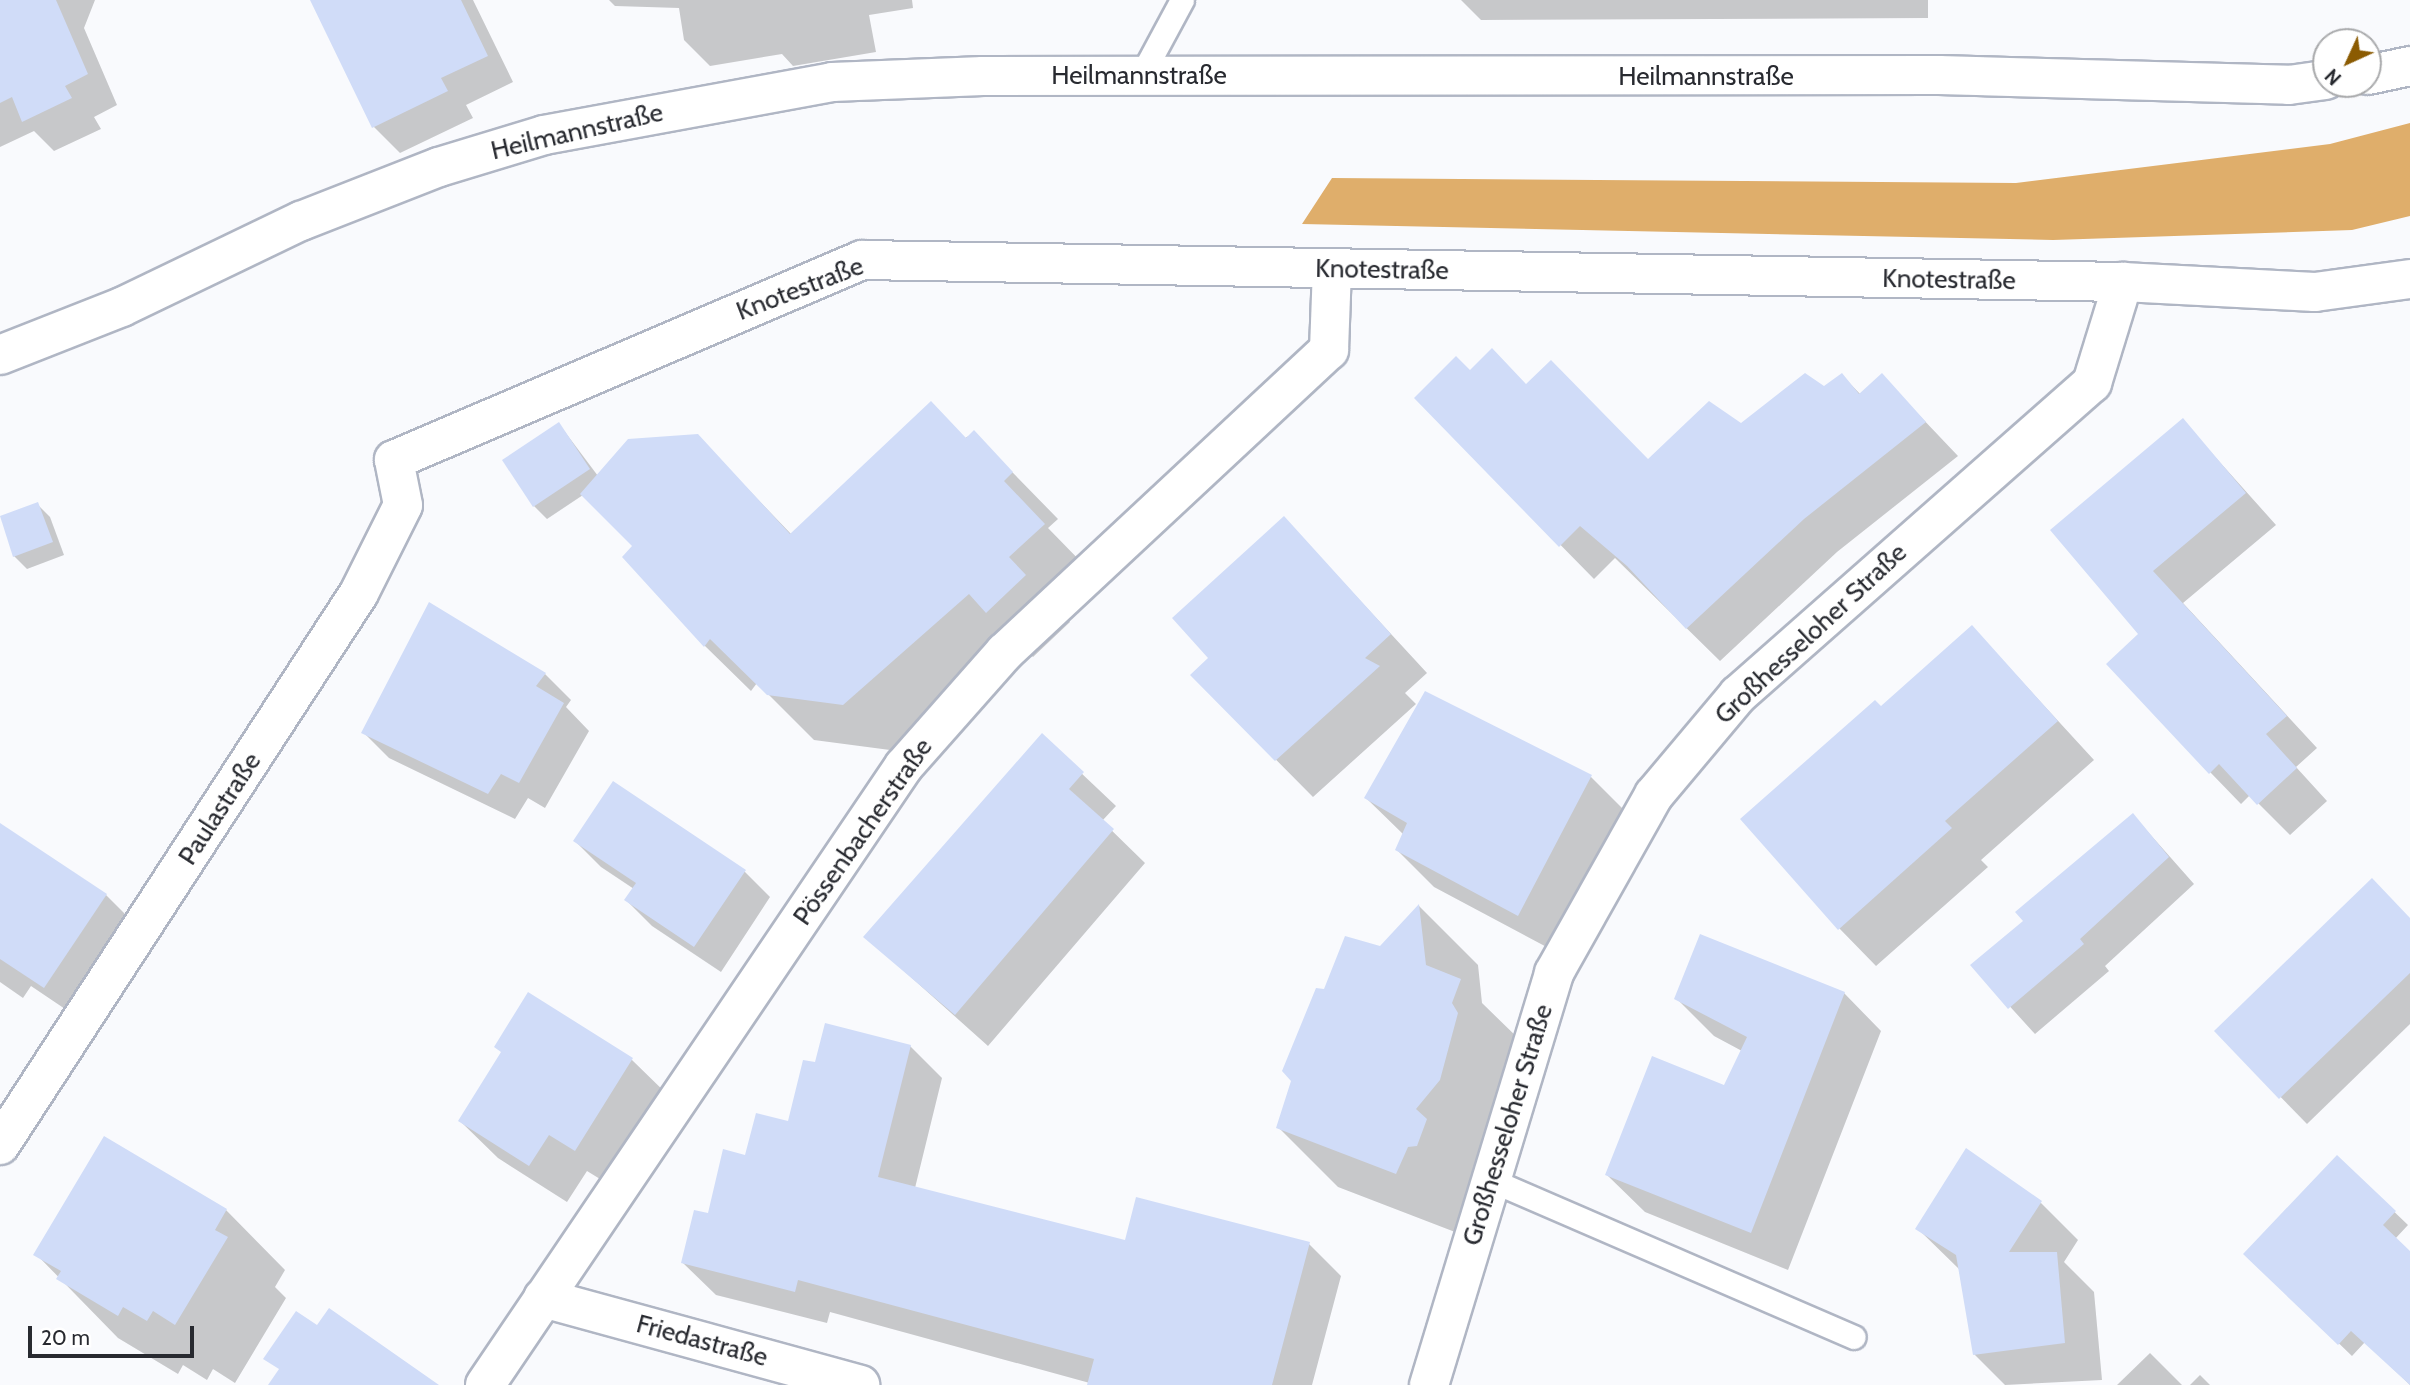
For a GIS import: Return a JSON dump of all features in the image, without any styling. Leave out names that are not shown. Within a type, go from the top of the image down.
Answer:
[{"type":"street","points":[[2382,72],[2410,66]]},
{"type":"street","name":"Heilmannstraße","points":[[0,355],[122,307],[301,222],[439,167],[544,135],[832,82],[1142,76],[1938,75],[2289,85],[2312,82]]},
{"type":"street","name":"Knotestraße","points":[[394,460],[862,260],[2123,282],[2315,292],[2404,290]]},
{"type":"street","name":"Pössenbacherstraße","points":[[485,1385],[904,766],[1005,652],[1329,350],[1332,270]]},
{"type":"street","name":"Großhesseloher Straße","points":[[1429,1385],[1554,973],[1654,795],[1738,695],[2092,383],[2123,282]]},
{"type":"street","name":"Paulastraße","points":[[0,1145],[359,593],[403,505],[394,460]]},
{"type":"street","name":"Friedastraße","points":[[543,1298],[860,1385]]},
{"type":"lane","points":[[1142,76],[1182,0]]},
{"type":"lane","points":[[1491,1180],[1853,1337]]},
{"type":"shaded area","points":[[2410,123],[2410,216],[2352,230],[2053,240],[1302,224],[1332,178],[2016,183],[2330,144]]},
{"type":"building","points":[[0,0],[56,0],[88,74],[65,86],[72,98],[22,122],[12,97],[0,103]]},
{"type":"building","points":[[310,0],[461,0],[488,56],[441,78],[448,91],[372,128]]},
{"type":"building","points":[[1492,348],[1526,384],[1551,360],[1648,459],[1709,401],[1741,423],[1805,373],[1824,386],[1842,373],[1859,394],[1882,373],[1926,422],[1804,519],[1686,629],[1627,566],[1580,526],[1559,547],[1414,398],[1456,356],[1470,370]]},
{"type":"building","points":[[931,401],[966,438],[974,430],[1013,472],[1004,481],[1045,524],[1009,557],[1026,575],[986,613],[969,594],[843,705],[767,695],[710,639],[704,647],[622,557],[632,546],[580,494],[628,439],[698,434],[790,534]]},
{"type":"building","points":[[2183,418],[2246,493],[2153,571],[2287,716],[2266,734],[2297,768],[2257,805],[2219,764],[2209,774],[2106,664],[2138,634],[2050,530]]},
{"type":"building","points":[[559,422],[590,469],[533,507],[502,460]]},
{"type":"building","points":[[38,502],[53,542],[13,557],[0,516]]},
{"type":"building","points":[[1284,516],[1391,634],[1365,658],[1380,666],[1275,761],[1190,675],[1208,658],[1172,618]]},
{"type":"building","points":[[429,602],[546,673],[536,686],[564,703],[519,783],[501,774],[488,794],[361,733]]},
{"type":"building","points":[[1972,625],[2058,721],[1945,821],[1952,828],[1838,930],[1740,819],[1875,700],[1881,706]]},
{"type":"building","points":[[1425,691],[1592,775],[1518,916],[1395,850],[1407,823],[1364,798]]},
{"type":"building","points":[[1042,733],[1084,772],[1069,789],[1114,829],[955,1015],[863,937]]},
{"type":"building","points":[[613,781],[746,870],[694,947],[624,900],[636,883],[573,841]]},
{"type":"building","points":[[2133,813],[2169,857],[2080,939],[2084,944],[2008,1009],[1970,965],[2023,921],[2015,912]]},
{"type":"building","points":[[0,823],[107,894],[44,988],[0,959]]},
{"type":"building","points":[[2372,878],[2410,918],[2410,973],[2279,1099],[2214,1031]]},
{"type":"building","points":[[1419,904],[1426,965],[1461,979],[1452,1003],[1458,1013],[1440,1080],[1416,1109],[1427,1119],[1417,1146],[1408,1147],[1396,1174],[1276,1128],[1291,1081],[1282,1071],[1316,988],[1324,989],[1345,936],[1380,946]]},
{"type":"building","points":[[1700,934],[1845,992],[1751,1233],[1605,1175],[1652,1056],[1724,1085],[1747,1037],[1674,999]]},
{"type":"building","points":[[528,992],[633,1058],[575,1151],[549,1135],[529,1166],[458,1121],[501,1052],[494,1047]]},
{"type":"building","points":[[825,1023],[911,1045],[878,1177],[1125,1240],[1136,1197],[1310,1242],[1272,1385],[1087,1385],[1094,1359],[798,1280],[795,1292],[681,1263],[694,1210],[708,1213],[723,1149],[745,1155],[756,1113],[788,1121],[803,1060],[815,1062]]},
{"type":"building","points":[[104,1136],[227,1209],[215,1230],[228,1237],[175,1325],[153,1311],[147,1321],[123,1307],[118,1316],[56,1279],[61,1271],[33,1255]]},
{"type":"building","points":[[1966,1148],[2042,1201],[2009,1252],[2057,1252],[2065,1343],[1973,1355],[1956,1255],[1915,1229]]},
{"type":"building","points":[[2337,1155],[2396,1211],[2383,1225],[2410,1251],[2410,1385],[2351,1331],[2338,1345],[2243,1254]]},
{"type":"building","points":[[329,1308],[439,1385],[268,1385],[279,1369],[263,1359],[296,1311],[317,1325]]}]
